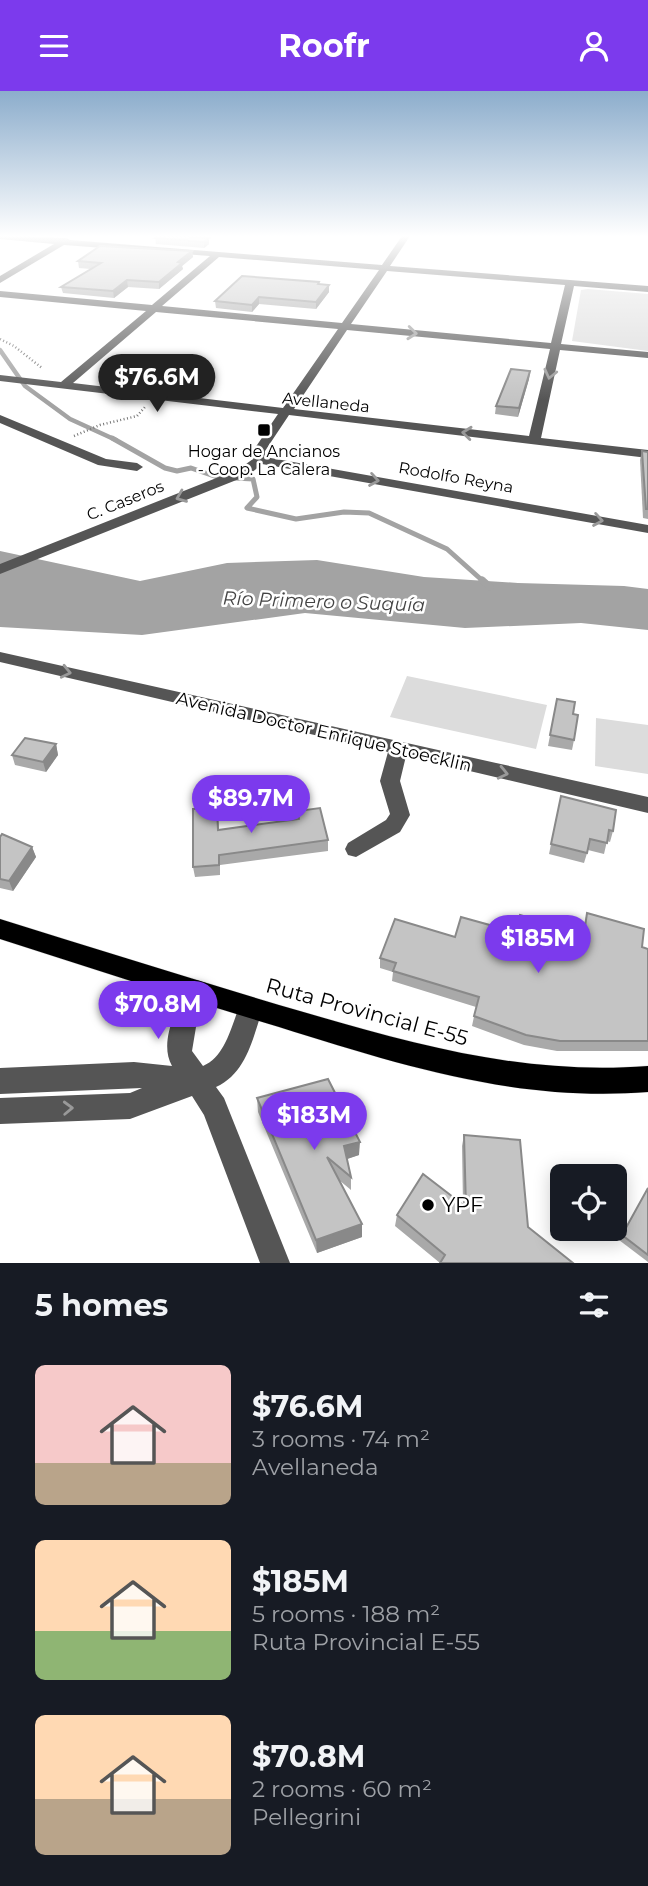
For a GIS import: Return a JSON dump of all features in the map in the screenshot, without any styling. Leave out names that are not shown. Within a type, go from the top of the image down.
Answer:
[{"type":"main road","name":"Ruta Provincial E-55","points":[[0,929],[197,992],[402,1051],[486,1070],[560,1079],[648,1079]]},
{"type":"street","points":[[64,386],[175,291]]},
{"type":"street","points":[[259,460],[259,450],[369,291]]},
{"type":"street","points":[[534,441],[556,346],[561,304],[567,291]]},
{"type":"street","points":[[0,294],[648,355]]},
{"type":"street","name":"Avellaneda","points":[[6,379],[648,454]]},
{"type":"street","points":[[1,420],[103,462],[137,467]]},
{"type":"street","name":"C. Caseros","points":[[0,569],[244,472],[259,460]]},
{"type":"street","name":"Rodolfo Reyna","points":[[259,460],[648,529]]},
{"type":"street","name":"Avenida Doctor Enrique Stoecklin","points":[[0,657],[648,805]]},
{"type":"street","points":[[356,849],[393,826],[400,815],[390,781],[398,749]]},
{"type":"street","points":[[197,992],[183,1027],[180,1053],[221,1124],[275,1263]]},
{"type":"street","points":[[0,1111],[130,1106],[220,1072],[232,1058],[251,1008]]},
{"type":"street","points":[[0,1081],[134,1075],[198,1081]]},
{"type":"path","points":[[0,339],[14,346],[64,386]]},
{"type":"path","points":[[83,432],[137,416],[144,410],[149,396]]},
{"type":"shaded area","points":[[581,291],[648,294],[648,351],[572,341]]},
{"type":"shaded area","points":[[407,676],[547,705],[536,749],[390,717]]},
{"type":"shaded area","points":[[596,718],[648,725],[648,774],[595,766]]},
{"type":"water","name":"Río Primero o Suquía","points":[[0,551],[140,581],[227,563],[317,560],[424,577],[624,586],[648,589],[648,630],[581,623],[465,628],[305,613],[142,635],[0,627]]},
{"type":"building","points":[[226,291],[325,291],[316,302],[259,297],[252,305],[215,301]]},
{"type":"building","points":[[511,369],[530,371],[519,408],[496,406]]},
{"type":"building","points":[[642,451],[648,452],[648,509],[646,509]]},
{"type":"building","points":[[557,699],[575,702],[573,714],[578,715],[574,740],[550,735]]},
{"type":"building","points":[[25,738],[56,744],[43,762],[12,755]]},
{"type":"building","points":[[561,796],[616,810],[613,831],[609,830],[607,843],[590,839],[587,853],[551,844]]},
{"type":"building","points":[[217,807],[218,830],[299,819],[298,811],[320,808],[328,840],[219,855],[219,865],[193,867],[193,809]]},
{"type":"building","points":[[2,834],[32,847],[9,881],[0,879]]},
{"type":"building","points":[[587,913],[644,929],[642,947],[648,949],[648,1041],[560,1041],[526,1035],[474,1016],[479,997],[393,971],[396,963],[380,958],[395,919],[455,937],[461,917],[515,932],[520,915],[584,934]]},
{"type":"building","points":[[328,1079],[360,1142],[344,1146],[351,1177],[327,1157],[362,1224],[316,1240],[257,1098]]},
{"type":"building","points":[[464,1135],[520,1140],[528,1227],[573,1263],[440,1263],[445,1255],[397,1215],[423,1174],[466,1207]]},
{"type":"building","points":[[648,1188],[648,1255],[627,1239],[627,1226]]},
{"type":"waterway","points":[[0,350],[25,386],[70,419],[114,439]]},
{"type":"waterway","points":[[114,439],[165,468],[177,471],[191,468],[217,477],[253,479],[257,497],[247,508],[296,519],[344,512],[369,513],[447,549],[484,582]]},
{"type":"waterway","points":[[482,580],[490,587]]},
{"type":"place","name":"Hogar de Ancianos - Coop. La Calera","points":[[264,430]]},
{"type":"place","name":"YPF","points":[[428,1205]]}]
